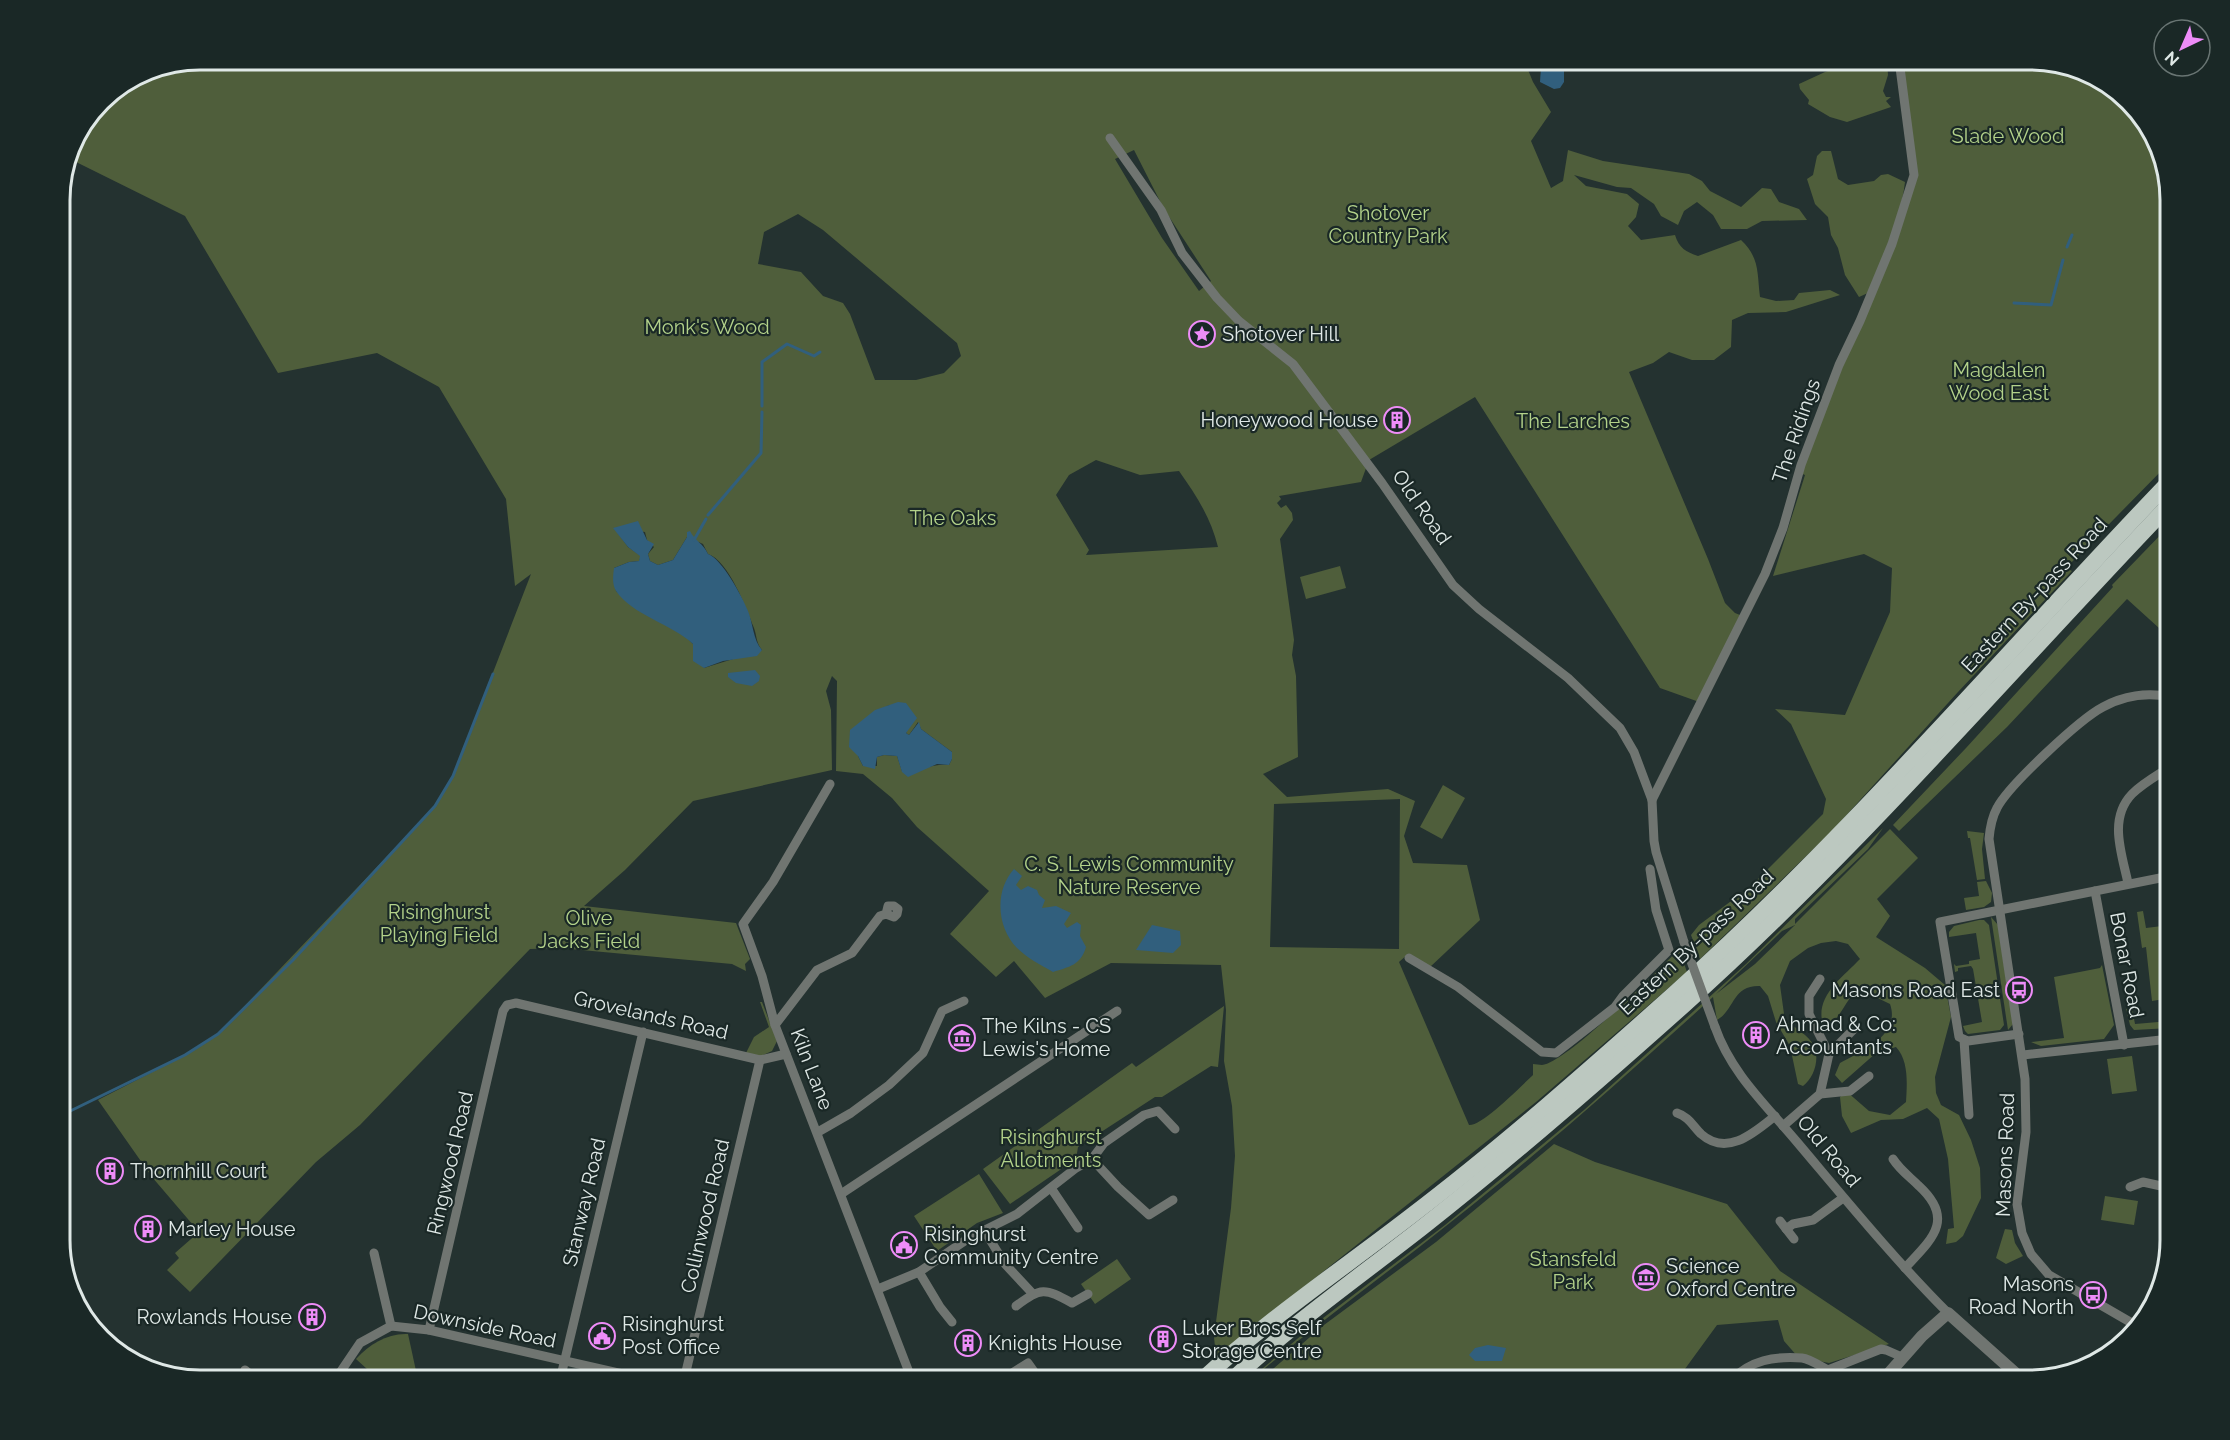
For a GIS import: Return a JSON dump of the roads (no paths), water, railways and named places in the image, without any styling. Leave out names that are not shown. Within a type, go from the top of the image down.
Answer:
[{"type":"highway","name":"Eastern By-pass Road","points":[[1214,1370],[1285,1311],[1414,1214],[1529,1120],[1678,990],[1866,808],[2160,492]]},
{"type":"highway","name":"Eastern By-pass Road","points":[[1243,1370],[1296,1324],[1423,1227],[1550,1125],[1704,987],[1876,819],[2160,515]]},
{"type":"street","name":"The Ridings","points":[[1652,800],[1765,574],[1783,528],[1801,465],[1839,365],[1896,234],[1914,175],[1900,71]]},
{"type":"street","name":"Old Road","points":[[1110,138],[1161,210],[1182,253],[1217,298],[1239,321],[1293,364],[1382,483],[1454,585],[1479,609],[1568,678],[1620,728],[1634,752],[1652,800],[1654,841],[1684,942],[1722,1047],[1732,1064],[1843,1198],[1905,1268],[1948,1313],[2012,1370]]},
{"type":"street","name":"Masons Road","points":[[2130,1322],[2049,1275],[2036,1261],[2025,1240],[2018,1218],[2017,1204],[2026,1132],[2023,1055],[1989,839],[1994,816],[2006,794],[2095,711],[2110,703],[2131,697],[2160,696]]},
{"type":"street","points":[[2128,883],[2118,832],[2121,813],[2132,794],[2160,774]]},
{"type":"street","name":"Kiln Lane","points":[[830,784],[772,882],[743,924],[786,1054],[908,1370]]},
{"type":"street","points":[[1409,958],[1458,987],[1542,1052],[1556,1053],[1615,1008],[1623,996],[1669,950],[1656,910],[1650,869]]},
{"type":"street","points":[[2019,1034],[1964,1040],[1959,1037],[1956,1030],[1940,922],[2160,878]]},
{"type":"street","name":"Bonar Road","points":[[2095,891],[2124,1046]]},
{"type":"street","points":[[1656,910],[1672,902]]},
{"type":"street","points":[[776,1025],[817,969],[852,953],[880,916],[886,914]]},
{"type":"street","points":[[1820,979],[1809,996],[1809,1014],[1829,1054]]},
{"type":"street","points":[[818,1132],[851,1113],[889,1085],[923,1053],[942,1011],[964,1001]]},
{"type":"street","name":"Grovelands Road","points":[[507,1005],[516,1003],[760,1060],[786,1054]]},
{"type":"street","name":"Ringwood Road","points":[[429,1330],[507,1005]]},
{"type":"street","points":[[841,1194],[1117,1011]]},
{"type":"street","points":[[1820,1094],[1829,1054],[1856,1028]]},
{"type":"street","name":"Stanway Road","points":[[563,1370],[643,1032]]},
{"type":"street","points":[[1964,1040],[1964,1104],[1969,1115]]},
{"type":"street","points":[[2023,1055],[2160,1041]]},
{"type":"street","name":"Collinwood Road","points":[[686,1370],[760,1060]]},
{"type":"street","points":[[1783,1126],[1820,1094],[1850,1091],[1869,1076]]},
{"type":"street","points":[[878,1289],[919,1272],[947,1251],[1017,1214],[1076,1168],[1092,1159],[1104,1143],[1144,1115],[1158,1111],[1175,1129]]},
{"type":"street","points":[[1677,1113],[1687,1117],[1703,1136],[1725,1144],[1741,1141],[1774,1116]]},
{"type":"street","points":[[1092,1159],[1149,1215],[1173,1200]]},
{"type":"street","points":[[1893,1159],[1929,1196],[1938,1217],[1936,1230],[1931,1240],[1905,1268]]},
{"type":"street","points":[[2130,1187],[2143,1182],[2160,1186]]},
{"type":"street","points":[[1051,1188],[1078,1228]]},
{"type":"street","points":[[1794,1239],[1783,1225],[1813,1220],[1843,1198]]},
{"type":"street","points":[[984,1230],[1005,1264],[1033,1294]]},
{"type":"street","points":[[374,1252],[391,1326]]},
{"type":"street","points":[[919,1272],[952,1322]]},
{"type":"street","points":[[1016,1306],[1033,1294],[1050,1291],[1072,1303],[1088,1294]]},
{"type":"street","points":[[1891,1370],[1922,1336],[1948,1313]]},
{"type":"street","name":"Downside Road","points":[[341,1370],[360,1343],[391,1326],[429,1330],[602,1370]]},
{"type":"street","points":[[1742,1370],[1761,1360],[1804,1358],[1828,1370],[1881,1349],[1902,1357]]},
{"type":"street","points":[[1017,1370],[1028,1363],[1033,1370]]},
{"type":"water","points":[[1541,71],[1564,71],[1564,82],[1560,88],[1554,89],[1540,82]]},
{"type":"water","points":[[638,521],[647,540],[654,544],[648,554],[650,561],[658,565],[673,560],[687,537],[687,532],[690,531],[708,554],[719,563],[748,611],[755,636],[762,650],[757,656],[723,661],[704,668],[693,661],[693,644],[632,607],[623,599],[614,586],[614,568],[639,561],[640,556],[628,547],[613,528]]},
{"type":"water","points":[[755,670],[760,676],[759,681],[752,686],[736,683],[728,677],[728,673]]},
{"type":"water","points":[[898,702],[906,703],[917,718],[906,733],[909,735],[919,722],[921,729],[952,752],[949,765],[937,764],[908,777],[902,772],[897,756],[877,757],[875,769],[863,766],[858,756],[849,747],[850,730],[875,710]]},
{"type":"water","points":[[1014,869],[1022,876],[1016,885],[1021,890],[1028,886],[1037,890],[1045,900],[1042,908],[1056,906],[1071,913],[1064,924],[1067,928],[1077,922],[1081,925],[1080,936],[1086,947],[1078,962],[1053,972],[1025,955],[1010,940],[1000,909],[1003,888]]},
{"type":"water","points":[[1152,925],[1180,931],[1181,945],[1173,953],[1136,950]]},
{"type":"water","points":[[1488,1345],[1506,1348],[1502,1361],[1475,1361],[1469,1355],[1475,1348]]},
{"type":"waterway","points":[[2067,247],[2072,235]]},
{"type":"waterway","points":[[2014,303],[2051,305],[2063,260]]},
{"type":"waterway","points":[[762,406],[762,362],[787,344],[814,356],[820,352]]},
{"type":"waterway","points":[[708,515],[761,453],[762,412]]},
{"type":"waterway","points":[[694,540],[706,519]]},
{"type":"waterway","points":[[71,1111],[185,1055],[218,1034],[293,960],[435,806],[453,776],[493,674]]},
{"type":"place","name":"Shotover Hill","points":[[1202,334]]},
{"type":"place","name":"Honeywood House","points":[[1397,420]]},
{"type":"place","name":"Masons Road East","points":[[2019,990]]},
{"type":"place","name":"Ahmad & Co: Accountants","points":[[1756,1035]]},
{"type":"place","name":"The Kilns - CS Lewis's Home","points":[[962,1038]]},
{"type":"place","name":"Thornhill Court","points":[[110,1171]]},
{"type":"place","name":"Marley House","points":[[148,1229]]},
{"type":"place","name":"Risinghurst Community Centre","points":[[904,1245]]},
{"type":"place","name":"Science Oxford Centre","points":[[1646,1277]]},
{"type":"place","name":"Masons Road North","points":[[2093,1295]]},
{"type":"place","name":"Rowlands House","points":[[312,1317]]},
{"type":"place","name":"Risinghurst Post Office","points":[[602,1336]]},
{"type":"place","name":"Luker Bros Self Storage Centre","points":[[1163,1339]]},
{"type":"place","name":"Knights House","points":[[968,1343]]},
{"type":"park label","name":"Slade Wood","points":[[2008,136]]},
{"type":"park label","name":"Shotover Country Park","points":[[1388,224]]},
{"type":"park label","name":"Monk's Wood","points":[[707,327]]},
{"type":"park label","name":"Magdalen Wood East","points":[[1999,382]]},
{"type":"park label","name":"The Larches","points":[[1573,421]]},
{"type":"park label","name":"The Oaks","points":[[953,518]]},
{"type":"park label","name":"C. S. Lewis Community Nature Reserve","points":[[1129,876]]},
{"type":"park label","name":"Risinghurst Playing Field","points":[[439,924]]},
{"type":"park label","name":"Olive Jacks Field","points":[[589,930]]},
{"type":"park label","name":"Risinghurst Allotments","points":[[1051,1148]]},
{"type":"park label","name":"Stansfeld Park","points":[[1573,1270]]}]
